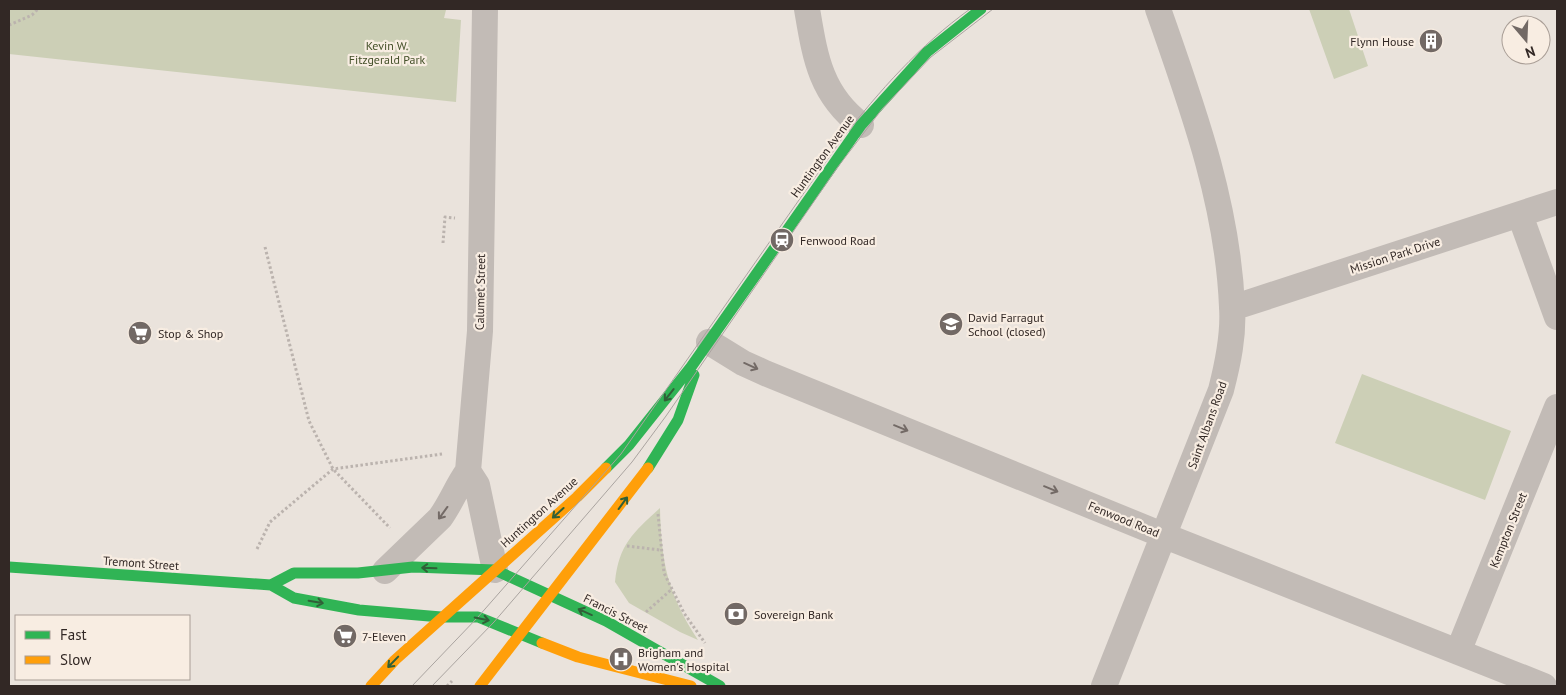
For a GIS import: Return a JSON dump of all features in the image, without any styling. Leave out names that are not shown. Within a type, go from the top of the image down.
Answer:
[{"type":"main road","name":"Huntington Avenue","points":[[371,686],[395,660],[441,617],[577,497],[629,445],[709,342],[861,125],[927,52],[981,9]]},
{"type":"main road","name":"Huntington Avenue","points":[[480,686],[644,475],[678,420],[693,377],[709,342]]},
{"type":"main road","name":"Tremont Street","points":[[9,568],[271,585],[294,598],[359,610],[441,617],[478,617],[521,634]]},
{"type":"main road","name":"Tremont Street","points":[[271,585],[294,574],[385,571],[413,568],[495,570]]},
{"type":"main road","name":"Francis Street","points":[[495,570],[550,597],[606,621],[720,686]]},
{"type":"main road","points":[[521,634],[599,664],[691,686]]},
{"type":"street","name":"Calumet Street","points":[[468,471],[480,331],[485,9]]},
{"type":"street","points":[[807,9],[814,47],[827,88],[845,111],[861,125]]},
{"type":"street","name":"Saint Albans Road","points":[[1104,686],[1165,536],[1221,390],[1230,354],[1232,308],[1221,220],[1210,169],[1192,107],[1158,9]]},
{"type":"street","name":"Mission Park Drive","points":[[1232,308],[1557,202]]},
{"type":"street","points":[[1520,214],[1557,317]]},
{"type":"street","name":"Fenwood Road","points":[[709,342],[743,363],[765,373],[1165,536],[1544,686]]},
{"type":"street","name":"Kempton Street","points":[[1458,652],[1557,408]]},
{"type":"street","points":[[385,571],[440,518],[448,507],[457,486],[468,471],[477,485],[495,570]]},
{"type":"path","points":[[9,25],[32,15],[38,9]]},
{"type":"path","points":[[442,243],[445,217]]},
{"type":"path","points":[[265,247],[309,421],[333,469],[394,532]]},
{"type":"path","points":[[257,549],[270,522],[333,469],[448,454]]},
{"type":"path","points":[[658,514],[660,550],[664,573],[684,613],[709,647]]},
{"type":"path","points":[[627,546],[660,550]]},
{"type":"path","points":[[645,614],[672,589]]},
{"type":"green space","name":"Kevin W. Fitzgerald Park","points":[[9,9],[446,10],[444,18],[461,20],[456,102],[9,54]]},
{"type":"green space","points":[[1309,9],[1349,9],[1368,66],[1334,79]]},
{"type":"green space","points":[[1362,374],[1511,431],[1485,500],[1335,443]]},
{"type":"green space","points":[[660,508],[662,545],[668,577],[680,608],[698,640],[629,603],[615,582],[624,548],[635,532]]},
{"type":"tram line","points":[[412,686],[478,617],[621,454],[841,140],[901,70],[934,38],[970,9]]},
{"type":"tram line","points":[[432,686],[494,622],[632,462],[666,416],[837,168],[882,109],[931,57],[993,9]]},
{"type":"traffic: fast","points":[[606,468],[629,445],[691,367],[861,125],[927,52],[981,9]]},
{"type":"traffic: fast","points":[[648,468],[678,420],[694,375]]},
{"type":"traffic: fast","points":[[9,567],[271,585],[294,598],[359,610],[441,617],[478,617],[542,643]]},
{"type":"traffic: fast","points":[[271,585],[294,573],[358,573],[413,567],[495,570],[606,621],[720,686]]},
{"type":"traffic: slow","points":[[371,686],[395,660],[577,497],[606,468]]},
{"type":"traffic: slow","points":[[480,686],[648,468]]},
{"type":"traffic: slow","points":[[542,643],[578,657],[691,686]]},
{"type":"place","name":"Flynn House","points":[[1431,41]]},
{"type":"place","name":"Fenwood Road","points":[[782,240]]},
{"type":"place","name":"David Farragut School (closed)","points":[[951,324]]},
{"type":"place","name":"Stop & Shop","points":[[140,333]]},
{"type":"place","name":"Sovereign Bank","points":[[736,614]]},
{"type":"place","name":"7-Eleven","points":[[345,636]]},
{"type":"place","name":"Brigham and Women's Hospital","points":[[621,659]]}]
